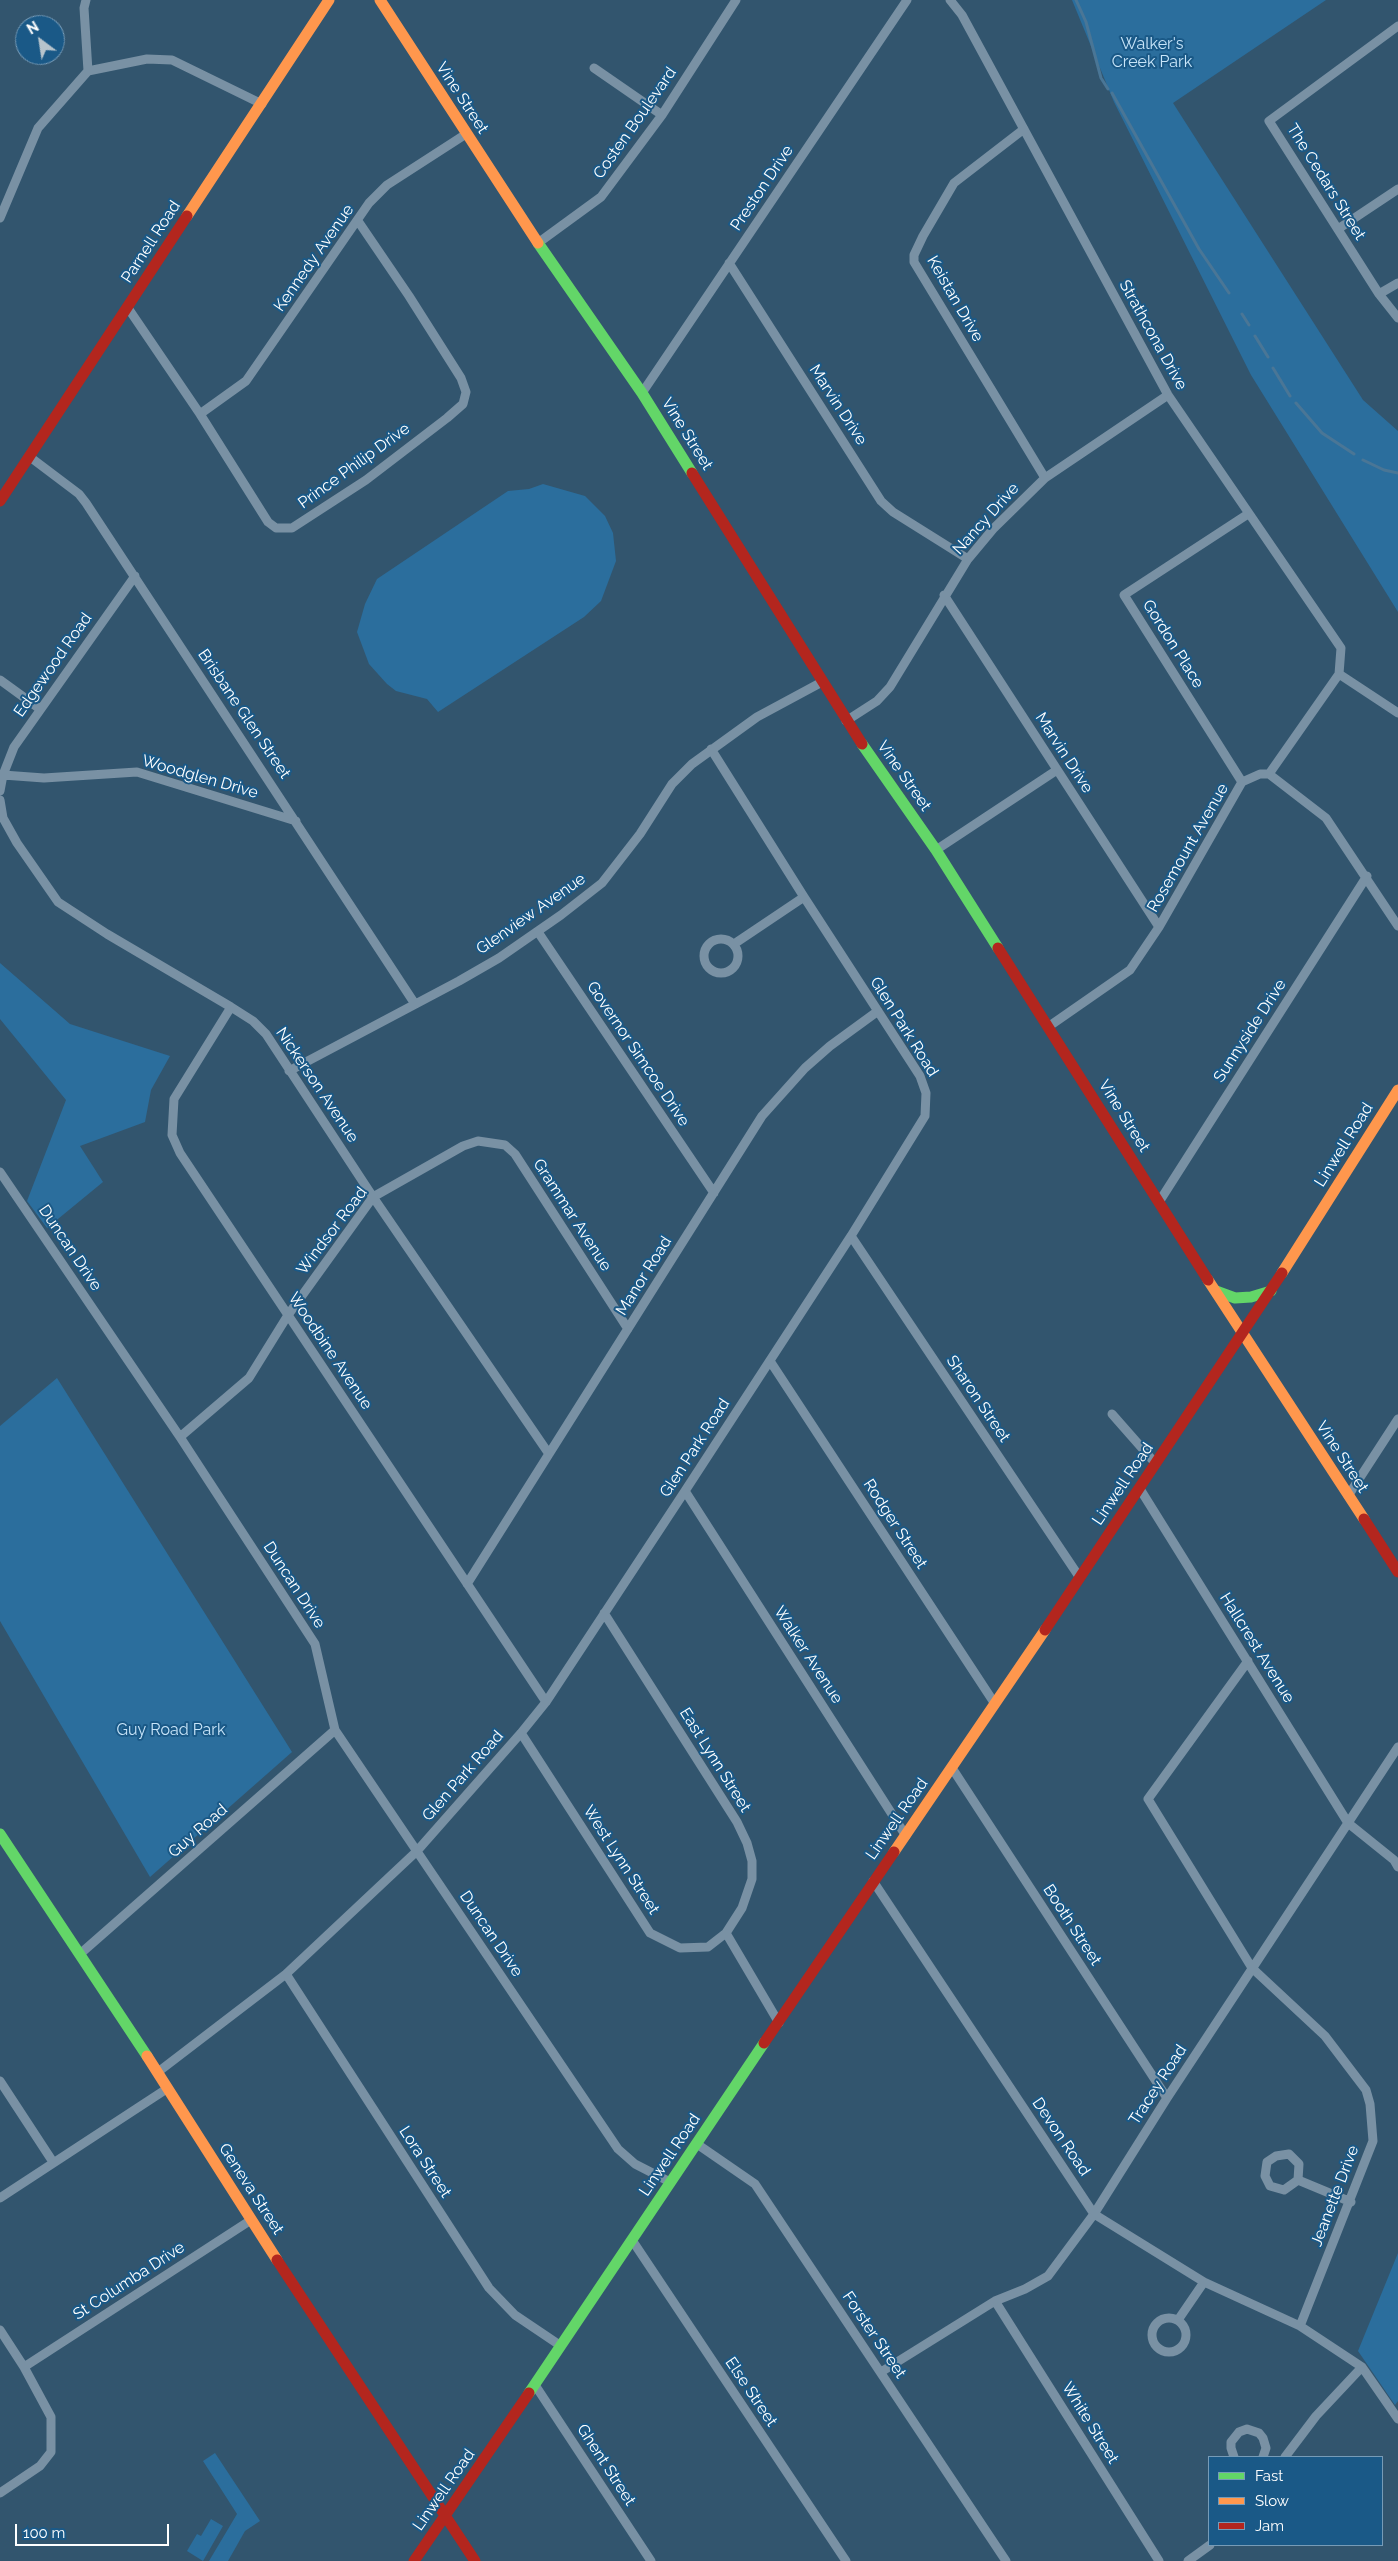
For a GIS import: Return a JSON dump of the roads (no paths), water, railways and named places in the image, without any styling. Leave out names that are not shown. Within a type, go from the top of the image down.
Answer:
[{"type":"main road","name":"Parnell Road","points":[[0,501],[329,0]]},
{"type":"main road","name":"Vine Street","points":[[380,0],[538,243],[642,393],[846,721],[936,850],[1216,1292],[1398,1572]]},
{"type":"main road","name":"Linwell Road","points":[[414,2561],[446,2517],[873,1881],[906,1836],[1080,1578],[1243,1334],[1398,1090]]},
{"type":"main road","points":[[1216,1292],[1236,1298],[1251,1297],[1271,1291]]},
{"type":"main road","name":"Geneva Street","points":[[0,1834],[158,2072],[251,2220],[475,2561]]},
{"type":"street","points":[[86,0],[84,8],[88,71]]},
{"type":"street","name":"Costen Boulevard","points":[[538,243],[601,197],[662,115],[736,0]]},
{"type":"street","name":"Preston Drive","points":[[642,393],[907,0]]},
{"type":"street","name":"Strathcona Drive","points":[[950,0],[962,15],[1168,395],[1341,648],[1339,674]]},
{"type":"street","name":"The Cedars Street","points":[[1398,26],[1269,121],[1379,294],[1395,318],[1398,318]]},
{"type":"street","points":[[0,218],[38,128],[88,71],[147,59],[172,60],[262,104]]},
{"type":"street","points":[[594,68],[662,115]]},
{"type":"street","name":"Keistan Drive","points":[[1024,129],[954,183],[923,236],[914,255],[914,262],[1045,478]]},
{"type":"street","name":"Kennedy Avenue","points":[[200,414],[246,381],[369,204],[386,184],[466,134]]},
{"type":"street","points":[[1338,229],[1398,189]]},
{"type":"street","name":"Prince Philip Drive","points":[[128,308],[200,414],[268,522],[276,528],[284,530],[292,528],[366,480],[463,404],[466,392],[461,378],[358,221]]},
{"type":"street","name":"Marvin Drive","points":[[729,264],[881,501],[893,512],[968,559]]},
{"type":"street","points":[[1379,294],[1398,284]]},
{"type":"street","name":"Nancy Drive","points":[[846,721],[877,701],[890,687],[968,559],[993,529],[1045,478],[1168,395]]},
{"type":"street","name":"Brisbane Glen Street","points":[[30,457],[79,494],[135,576],[415,1004]]},
{"type":"street","name":"Gordon Place","points":[[1242,782],[1124,595],[1248,514]]},
{"type":"street","name":"Edgewood Road","points":[[3,775],[14,747],[135,576]]},
{"type":"street","name":"Marvin Drive","points":[[944,596],[1159,927]]},
{"type":"street","points":[[1398,713],[1339,674],[1269,774],[1326,818],[1367,876],[1398,926]]},
{"type":"street","points":[[0,680],[40,709]]},
{"type":"street","name":"Glenview Avenue","points":[[289,1071],[467,977],[538,932],[602,883],[640,834],[672,784],[692,764],[758,717],[822,682]]},
{"type":"street","name":"Glen Park Road","points":[[158,2072],[286,1974],[417,1851],[546,1702],[851,1236],[925,1116],[926,1092],[920,1076],[711,749]]},
{"type":"street","points":[[936,850],[1057,770]]},
{"type":"street","name":"Woodglen Drive","points":[[3,775],[44,778],[138,772],[296,821]]},
{"type":"street","name":"Rosemount Avenue","points":[[1048,1027],[1130,970],[1159,927],[1242,782],[1260,774],[1269,774]]},
{"type":"street","points":[[0,791],[3,775]]},
{"type":"street","name":"Nickerson Avenue","points":[[0,800],[3,818],[17,844],[58,902],[107,934],[231,1007],[253,1021],[266,1034],[373,1197],[549,1454]]},
{"type":"street","name":"Sunnyside Drive","points":[[1159,1202],[1367,876]]},
{"type":"street","points":[[734,944],[804,897]]},
{"type":"street","name":"Governor Simcoe Drive","points":[[538,932],[714,1192]]},
{"type":"street","name":"Woodbine Avenue","points":[[231,1007],[174,1098],[172,1135],[180,1153],[546,1702]]},
{"type":"street","name":"Manor Road","points":[[467,1584],[762,1116],[779,1095],[830,1046],[878,1012]]},
{"type":"street","name":"Windsor Road","points":[[180,1437],[249,1378],[288,1315],[373,1197],[463,1146],[478,1141],[505,1145]]},
{"type":"street","name":"Grammar Avenue","points":[[505,1145],[515,1154],[628,1329]]},
{"type":"street","name":"Duncan Drive","points":[[0,1172],[180,1437],[315,1644],[335,1730],[618,2149],[635,2164],[670,2182]]},
{"type":"street","name":"Sharon Street","points":[[851,1236],[1080,1578]]},
{"type":"street","name":"Rodger Street","points":[[770,1361],[995,1704]]},
{"type":"street","points":[[1112,1414],[1156,1464]]},
{"type":"street","points":[[1348,1496],[1398,1420]]},
{"type":"street","name":"Hallcrest Avenue","points":[[1140,1488],[1348,1823],[1394,1860],[1398,1867]]},
{"type":"street","name":"Walker Avenue","points":[[685,1491],[906,1836]]},
{"type":"street","name":"East Lynn Street","points":[[604,1613],[737,1822],[747,1843],[752,1861],[752,1879],[742,1908],[726,1933]]},
{"type":"street","name":"Jeanette Drive","points":[[1248,1661],[1148,1799],[1252,1968],[1325,2036],[1366,2090],[1370,2104],[1373,2141],[1300,2326]]},
{"type":"street","name":"Guy Road","points":[[80,1954],[335,1730]]},
{"type":"street","name":"West Lynn Street","points":[[521,1733],[650,1933],[680,1948],[708,1947],[726,1933]]},
{"type":"street","name":"Tracey Road","points":[[881,2372],[995,2301],[1025,2289],[1048,2276],[1094,2214],[1167,2098],[1398,1747]]},
{"type":"street","name":"Booth Street","points":[[952,1768],[1167,2098]]},
{"type":"street","name":"Devon Road","points":[[873,1881],[1094,2214],[1204,2282],[1300,2326],[1362,2367]]},
{"type":"street","points":[[726,1933],[779,2023]]},
{"type":"street","name":"Lora Street","points":[[286,1974],[489,2288],[515,2315],[561,2346]]},
{"type":"street","points":[[0,2081],[54,2162]]},
{"type":"street","points":[[0,2198],[168,2088]]},
{"type":"street","name":"Forster Street","points":[[696,2144],[755,2184],[1006,2561]]},
{"type":"street","points":[[1289,2154],[1299,2164],[1298,2180],[1284,2190],[1270,2186],[1265,2176],[1267,2162],[1276,2156],[1289,2154]]},
{"type":"street","points":[[1298,2180],[1350,2202]]},
{"type":"street","name":"St Columba Drive","points":[[24,2367],[251,2220]]},
{"type":"street","name":"Else Street","points":[[632,2240],[846,2561]]},
{"type":"street","points":[[1178,2320],[1204,2282]]},
{"type":"street","name":"White Street","points":[[995,2301],[1159,2561]]},
{"type":"street","points":[[0,2330],[24,2367],[51,2417],[51,2452],[40,2466],[0,2493]]},
{"type":"street","points":[[1286,2456],[1316,2416],[1362,2367],[1398,2419]]},
{"type":"street","name":"Ghent Street","points":[[535,2385],[651,2561]]},
{"type":"street","points":[[1234,2456],[1230,2448],[1231,2442],[1239,2432],[1253,2430],[1263,2438],[1266,2448],[1263,2456]]},
{"type":"street","points":[[1188,2561],[1209,2546]]},
{"type":"waterway","points":[[1076,0],[1086,22],[1101,78],[1108,89]]},
{"type":"waterway","points":[[1112,93],[1199,249],[1229,293]]},
{"type":"waterway","points":[[1242,314],[1249,325]]},
{"type":"waterway","points":[[1255,336],[1268,357]]},
{"type":"waterway","points":[[1273,368],[1290,396]]},
{"type":"waterway","points":[[1296,403],[1322,433],[1354,454]]},
{"type":"waterway","points":[[1363,460],[1384,470],[1398,473]]},
{"type":"park label","name":"Walker's Creek Park","points":[[1152,53]]},
{"type":"park label","name":"Guy Road Park","points":[[171,1730]]}]
